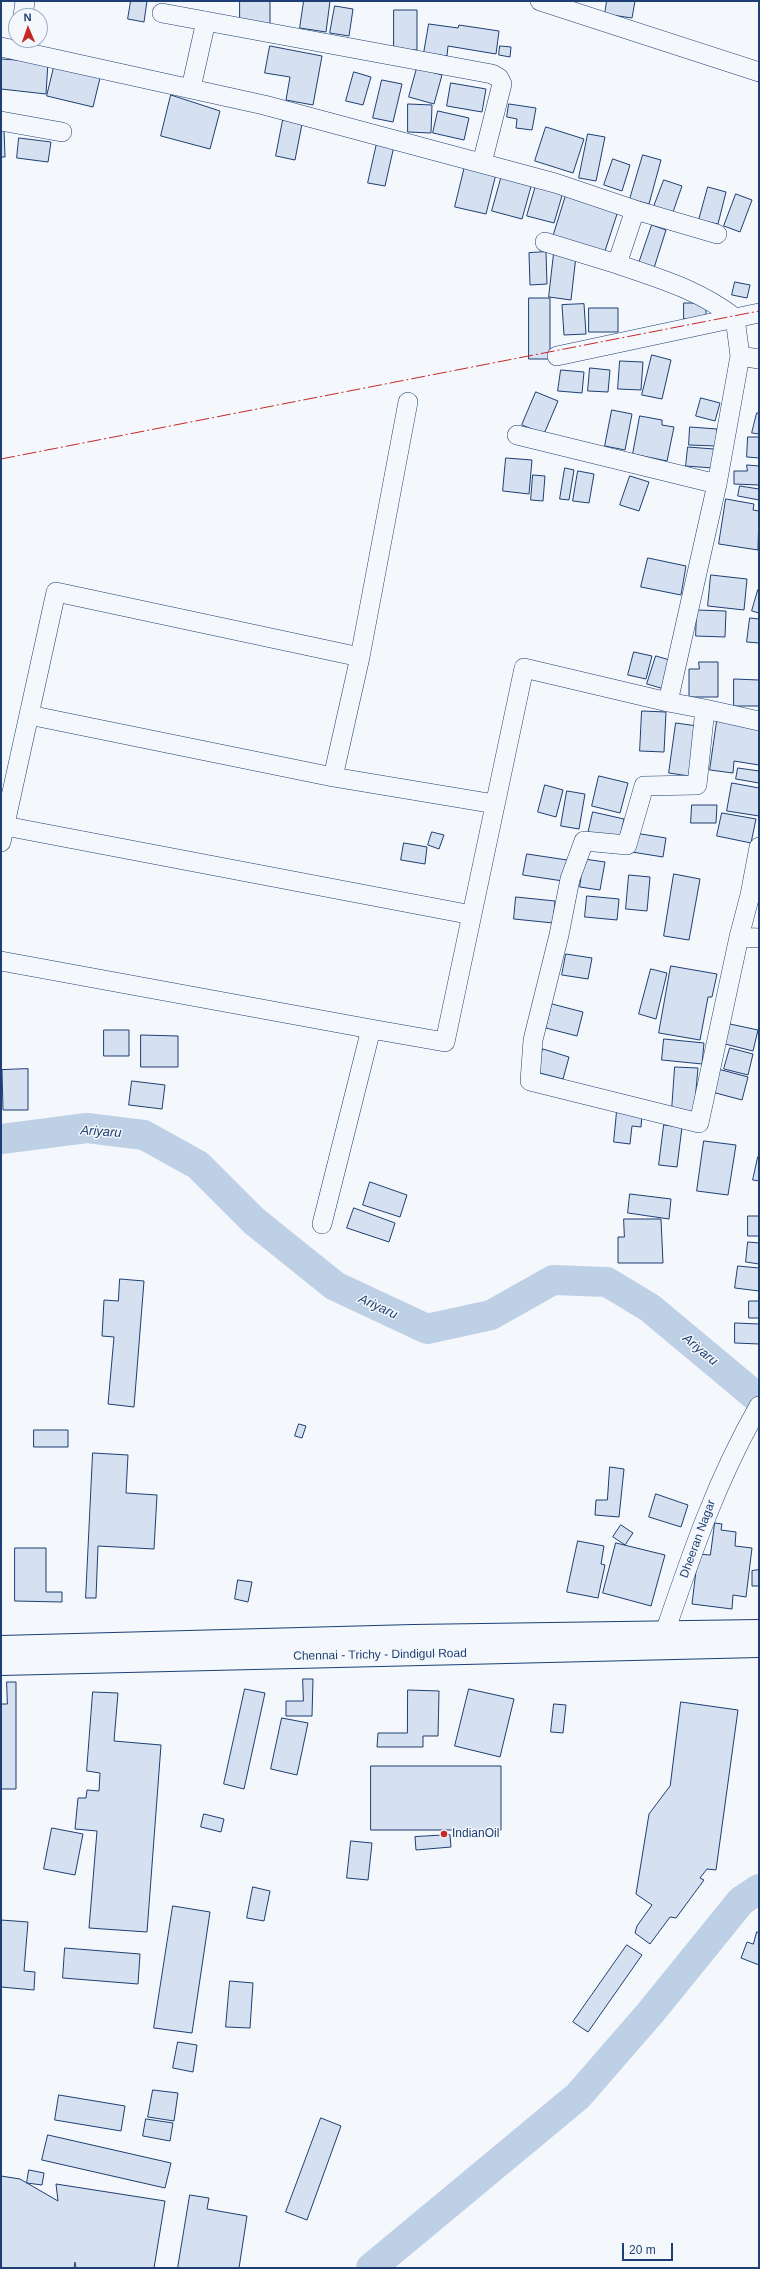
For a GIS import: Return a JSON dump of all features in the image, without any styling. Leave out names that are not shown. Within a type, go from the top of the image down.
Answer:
[{"type":"highway","name":"Chennai - Trichy - Dindigul Road","points":[[1,1664],[665,1640],[759,1631]]},
{"type":"highway","name":"Chennai - Trichy - Dindigul Road","points":[[1,1647],[421,1636],[665,1640],[759,1646]]},
{"type":"street","points":[[540,1],[759,72]]},
{"type":"street","points":[[162,13],[492,74],[499,78],[502,84],[482,163]]},
{"type":"street","points":[[191,88],[206,21]]},
{"type":"street","points":[[22,48],[264,105],[482,163],[555,183],[635,210],[717,234]]},
{"type":"street","points":[[1,121],[62,132]]},
{"type":"street","points":[[616,264],[635,210]]},
{"type":"street","points":[[545,242],[669,282],[716,302],[735,318],[740,356],[717,484],[668,702]]},
{"type":"street","points":[[557,356],[759,313]]},
{"type":"street","points":[[740,356],[759,359]]},
{"type":"street","points":[[333,777],[360,657],[408,402]]},
{"type":"street","points":[[517,435],[717,484]]},
{"type":"street","points":[[360,657],[56,592],[3,834],[472,915]]},
{"type":"street","points":[[1,961],[445,1042],[524,668],[668,702],[759,721]]},
{"type":"street","points":[[705,709],[697,785],[644,786],[627,845],[584,841],[570,879],[559,935],[533,1040],[530,1080],[699,1123],[739,937],[750,895],[759,847]]},
{"type":"street","points":[[29,715],[333,777],[495,804]]},
{"type":"street","points":[[739,937],[759,938]]},
{"type":"street","points":[[322,1224],[371,1029]]},
{"type":"street","name":"Dheeran Nagar","points":[[665,1640],[705,1517],[735,1447],[759,1406]]},
{"type":"building","points":[[131,1],[147,1],[144,22],[128,19]]},
{"type":"building","points":[[240,1],[270,1],[270,25],[240,25]]},
{"type":"building","points":[[304,1],[330,1],[326,32],[300,28]]},
{"type":"building","points":[[607,1],[635,1],[632,18],[605,14]]},
{"type":"building","points":[[335,6],[353,9],[349,36],[330,33]]},
{"type":"building","points":[[394,10],[417,10],[417,50],[394,50]]},
{"type":"building","points":[[429,24],[458,28],[459,25],[499,31],[496,54],[448,46],[447,56],[424,53]]},
{"type":"building","points":[[270,46],[322,56],[313,105],[286,100],[290,77],[265,73]]},
{"type":"building","points":[[500,46],[511,47],[510,57],[499,55]]},
{"type":"building","points":[[1,59],[48,62],[46,94],[1,89]]},
{"type":"building","points":[[54,67],[100,78],[93,107],[47,96]]},
{"type":"building","points":[[417,68],[442,75],[434,104],[409,97]]},
{"type":"building","points":[[354,72],[371,77],[363,105],[346,101]]},
{"type":"building","points":[[382,80],[402,84],[393,122],[373,118]]},
{"type":"building","points":[[451,83],[486,89],[482,112],[447,106]]},
{"type":"building","points":[[171,95],[220,111],[210,149],[161,136]]},
{"type":"building","points":[[408,104],[432,105],[431,133],[408,132]]},
{"type":"building","points":[[509,104],[536,108],[532,130],[516,128],[517,119],[507,117]]},
{"type":"building","points":[[438,111],[469,118],[464,140],[433,133]]},
{"type":"building","points":[[283,120],[302,124],[295,160],[276,156]]},
{"type":"building","points":[[546,127],[584,139],[573,173],[535,161]]},
{"type":"building","points":[[1,129],[4,129],[5,157],[1,157]]},
{"type":"building","points":[[588,134],[605,137],[596,181],[579,178]]},
{"type":"building","points":[[19,138],[51,142],[48,162],[17,158]]},
{"type":"building","points":[[377,143],[394,146],[385,186],[368,183]]},
{"type":"building","points":[[643,155],[661,160],[649,204],[630,199]]},
{"type":"building","points":[[613,159],[630,165],[622,191],[604,185]]},
{"type":"building","points":[[465,166],[496,174],[486,214],[455,207]]},
{"type":"building","points":[[502,175],[532,183],[522,219],[492,211]]},
{"type":"building","points":[[664,180],[682,186],[672,215],[653,209]]},
{"type":"building","points":[[537,182],[564,189],[554,223],[527,216]]},
{"type":"building","points":[[708,187],[726,192],[718,224],[699,220]]},
{"type":"building","points":[[567,192],[619,208],[604,254],[553,237]]},
{"type":"building","points":[[736,194],[752,200],[740,232],[724,226]]},
{"type":"building","points":[[652,225],[666,230],[654,268],[639,263]]},
{"type":"building","points":[[546,252],[547,284],[530,285],[529,253]]},
{"type":"building","points":[[554,253],[576,256],[571,300],[549,297]]},
{"type":"building","points":[[735,282],[750,285],[747,298],[732,295]]},
{"type":"building","points":[[529,298],[550,298],[550,359],[529,359]]},
{"type":"building","points":[[684,303],[706,303],[706,319],[684,319]]},
{"type":"building","points":[[584,304],[586,334],[564,335],[562,305]]},
{"type":"building","points":[[589,308],[618,308],[618,332],[589,332]]},
{"type":"building","points":[[652,355],[671,360],[662,399],[642,395]]},
{"type":"building","points":[[620,361],[643,362],[641,390],[618,389]]},
{"type":"building","points":[[590,368],[610,370],[608,392],[588,391]]},
{"type":"building","points":[[561,370],[584,372],[582,393],[558,391]]},
{"type":"building","points":[[536,392],[558,401],[544,434],[522,425]]},
{"type":"building","points":[[701,398],[720,403],[715,421],[696,416]]},
{"type":"building","points":[[612,410],[632,414],[625,450],[605,446]]},
{"type":"building","points":[[757,413],[759,413],[759,434],[752,433]]},
{"type":"building","points":[[640,416],[662,420],[662,425],[674,427],[667,461],[633,454]]},
{"type":"building","points":[[690,427],[717,429],[716,446],[689,445]]},
{"type":"building","points":[[748,437],[759,437],[759,458],[747,457]]},
{"type":"building","points":[[688,447],[714,449],[713,468],[686,466]]},
{"type":"building","points":[[506,458],[532,460],[529,494],[503,491]]},
{"type":"building","points":[[747,465],[759,466],[759,485],[734,484],[734,471],[747,471]]},
{"type":"building","points":[[565,468],[574,470],[569,500],[560,499]]},
{"type":"building","points":[[578,471],[594,474],[589,503],[573,501]]},
{"type":"building","points":[[533,475],[545,476],[543,501],[531,500]]},
{"type":"building","points":[[630,476],[649,482],[639,511],[620,505]]},
{"type":"building","points":[[740,486],[759,489],[759,500],[738,496]]},
{"type":"building","points":[[726,499],[754,504],[753,510],[759,511],[758,550],[719,544]]},
{"type":"building","points":[[648,558],[686,566],[681,595],[641,587]]},
{"type":"building","points":[[711,575],[747,579],[744,610],[708,606]]},
{"type":"building","points":[[758,590],[759,591],[759,613],[752,611]]},
{"type":"building","points":[[697,610],[726,611],[725,637],[696,636]]},
{"type":"building","points":[[750,618],[759,619],[759,643],[747,642]]},
{"type":"building","points":[[634,652],[652,656],[646,679],[628,675]]},
{"type":"building","points":[[656,656],[673,661],[664,689],[647,684]]},
{"type":"building","points":[[699,662],[718,662],[718,697],[689,697],[689,669],[699,669]]},
{"type":"building","points":[[734,679],[759,680],[759,706],[734,706]]},
{"type":"building","points":[[642,711],[666,712],[664,752],[640,751]]},
{"type":"building","points":[[717,721],[759,726],[759,765],[734,761],[733,773],[710,770]]},
{"type":"building","points":[[676,723],[697,726],[689,776],[669,773]]},
{"type":"building","points":[[738,768],[759,771],[759,783],[736,779]]},
{"type":"building","points":[[599,776],[628,783],[620,813],[592,806]]},
{"type":"building","points":[[732,783],[759,788],[759,816],[727,811]]},
{"type":"building","points":[[545,785],[563,790],[556,817],[538,812]]},
{"type":"building","points":[[567,791],[585,794],[579,829],[561,826]]},
{"type":"building","points":[[692,805],[717,805],[716,823],[691,823]]},
{"type":"building","points":[[593,812],[624,819],[619,841],[588,834]]},
{"type":"building","points":[[722,813],[756,819],[751,843],[717,836]]},
{"type":"building","points":[[432,832],[444,835],[439,849],[428,845]]},
{"type":"building","points":[[635,833],[666,838],[663,857],[632,852]]},
{"type":"building","points":[[404,843],[427,847],[425,864],[401,860]]},
{"type":"building","points":[[527,854],[567,860],[563,881],[523,875]]},
{"type":"building","points":[[584,859],[605,862],[600,890],[580,887]]},
{"type":"building","points":[[674,874],[700,879],[689,940],[664,936]]},
{"type":"building","points":[[629,875],[650,877],[647,911],[626,909]]},
{"type":"building","points":[[587,896],[619,899],[617,920],[585,917]]},
{"type":"building","points":[[516,897],[555,901],[553,923],[514,919]]},
{"type":"building","points":[[566,954],[592,958],[588,979],[562,975]]},
{"type":"building","points":[[671,966],[717,974],[712,997],[708,997],[700,1040],[659,1033]]},
{"type":"building","points":[[651,969],[667,973],[656,1019],[639,1014]]},
{"type":"building","points":[[552,1004],[583,1012],[577,1036],[546,1028]]},
{"type":"building","points":[[730,1024],[758,1030],[753,1051],[725,1044]]},
{"type":"building","points":[[104,1030],[129,1030],[129,1056],[104,1056]]},
{"type":"building","points":[[141,1035],[178,1036],[178,1067],[141,1067]]},
{"type":"building","points":[[664,1039],[704,1043],[702,1064],[662,1060]]},
{"type":"building","points":[[730,1048],[753,1054],[748,1075],[724,1069]]},
{"type":"building","points":[[543,1049],[569,1057],[563,1079],[536,1072]]},
{"type":"building","points":[[675,1067],[698,1068],[694,1112],[672,1110]]},
{"type":"building","points":[[28,1069],[28,1110],[3,1110],[2,1070]]},
{"type":"building","points":[[718,1069],[748,1077],[742,1100],[712,1092]]},
{"type":"building","points":[[132,1081],[165,1085],[162,1109],[129,1105]]},
{"type":"building","points":[[617,1111],[642,1114],[641,1127],[632,1126],[630,1144],[614,1142]]},
{"type":"building","points":[[664,1125],[682,1127],[677,1167],[659,1165]]},
{"type":"building","points":[[704,1141],[736,1145],[728,1195],[697,1191]]},
{"type":"building","points":[[758,1157],[759,1158],[759,1181],[753,1180]]},
{"type":"building","points":[[370,1182],[407,1195],[400,1217],[363,1205]]},
{"type":"building","points":[[630,1194],[671,1199],[669,1219],[628,1213]]},
{"type":"building","points":[[354,1208],[395,1223],[389,1242],[347,1228]]},
{"type":"building","points":[[748,1216],[759,1216],[759,1236],[748,1236]]},
{"type":"building","points":[[624,1219],[661,1219],[663,1263],[618,1263],[618,1237],[624,1237]]},
{"type":"building","points":[[748,1242],[759,1243],[759,1264],[746,1262]]},
{"type":"building","points":[[738,1266],[759,1268],[759,1291],[735,1288]]},
{"type":"building","points":[[120,1279],[144,1281],[134,1407],[108,1404],[114,1337],[102,1336],[104,1300],[118,1301]]},
{"type":"building","points":[[749,1301],[759,1301],[759,1318],[749,1318]]},
{"type":"building","points":[[735,1323],[759,1324],[759,1344],[735,1343]]},
{"type":"building","points":[[299,1424],[306,1426],[302,1438],[295,1436]]},
{"type":"building","points":[[34,1430],[68,1430],[68,1447],[34,1447]]},
{"type":"building","points":[[93,1453],[128,1455],[126,1493],[157,1495],[154,1549],[98,1546],[96,1598],[86,1598]]},
{"type":"building","points":[[610,1467],[624,1469],[619,1517],[595,1515],[596,1500],[607,1500]]},
{"type":"building","points":[[656,1494],[688,1505],[681,1527],[649,1517]]},
{"type":"building","points":[[715,1523],[722,1524],[721,1530],[736,1532],[735,1546],[752,1548],[746,1597],[733,1595],[732,1609],[692,1604],[698,1554],[710,1555]]},
{"type":"building","points":[[621,1525],[633,1533],[625,1545],[613,1537]]},
{"type":"building","points":[[578,1541],[604,1546],[601,1564],[605,1565],[598,1598],[567,1592]]},
{"type":"building","points":[[616,1543],[665,1555],[651,1606],[603,1593]]},
{"type":"building","points":[[15,1548],[46,1548],[46,1592],[62,1592],[62,1602],[15,1601]]},
{"type":"building","points":[[759,1570],[759,1586],[752,1586],[752,1571]]},
{"type":"building","points":[[238,1580],[252,1582],[248,1602],[235,1599]]},
{"type":"building","points":[[303,1679],[313,1679],[312,1716],[286,1716],[286,1701],[303,1701]]},
{"type":"building","points":[[7,1682],[16,1682],[16,1789],[1,1789],[1,1704],[7,1704]]},
{"type":"building","points":[[245,1689],[265,1693],[244,1789],[224,1784]]},
{"type":"building","points":[[469,1689],[514,1699],[500,1757],[455,1746]]},
{"type":"building","points":[[408,1690],[439,1691],[438,1736],[423,1736],[423,1747],[377,1747],[378,1733],[407,1733]]},
{"type":"building","points":[[93,1692],[118,1693],[114,1741],[161,1745],[147,1932],[89,1928],[97,1831],[75,1829],[78,1798],[86,1798],[87,1790],[99,1791],[100,1773],[87,1771]]},
{"type":"building","points":[[681,1702],[738,1710],[716,1870],[707,1869],[700,1878],[704,1880],[676,1918],[670,1917],[650,1944],[635,1933],[637,1926],[652,1905],[636,1894],[649,1814],[670,1786]]},
{"type":"building","points":[[554,1704],[566,1705],[563,1733],[551,1732]]},
{"type":"building","points":[[282,1718],[308,1723],[297,1775],[271,1769]]},
{"type":"building","points":[[371,1766],[501,1766],[501,1830],[371,1830]]},
{"type":"building","points":[[204,1814],[224,1819],[221,1832],[201,1827]]},
{"type":"building","points":[[52,1828],[83,1834],[75,1875],[44,1869]]},
{"type":"building","points":[[450,1835],[451,1847],[416,1850],[415,1837]]},
{"type":"building","points":[[351,1841],[372,1843],[368,1880],[347,1878]]},
{"type":"building","points":[[253,1887],[270,1891],[264,1921],[247,1918]]},
{"type":"building","points":[[173,1906],[210,1912],[192,2033],[154,2028]]},
{"type":"building","points":[[1,1920],[28,1922],[24,1971],[35,1972],[34,1990],[1,1987]]},
{"type":"building","points":[[757,1932],[759,1933],[759,1965],[741,1958],[747,1942],[753,1944]]},
{"type":"building","points":[[627,1945],[642,1955],[588,2032],[573,2022]]},
{"type":"building","points":[[65,1948],[140,1954],[138,1984],[63,1978]]},
{"type":"building","points":[[230,1981],[253,1983],[250,2028],[226,2027]]},
{"type":"building","points":[[178,2042],[197,2045],[193,2072],[173,2068]]},
{"type":"building","points":[[153,2090],[178,2093],[174,2121],[148,2117]]},
{"type":"building","points":[[59,2095],[125,2106],[121,2131],[55,2120]]},
{"type":"building","points":[[321,2118],[341,2126],[307,2220],[286,2212]]},
{"type":"building","points":[[146,2119],[173,2123],[170,2141],[143,2136]]},
{"type":"building","points":[[48,2135],[171,2163],[165,2188],[42,2160]]},
{"type":"building","points":[[29,2170],[44,2173],[42,2185],[27,2183]]},
{"type":"building","points":[[1,2176],[20,2179],[58,2201],[56,2184],[165,2201],[154,2268],[76,2268],[75,2262],[74,2268],[1,2268]]},
{"type":"building","points":[[190,2195],[209,2198],[207,2209],[247,2216],[239,2268],[178,2268]]},
{"type":"waterway","name":"Ariyaru","points":[[1,1139],[87,1128],[144,1135],[198,1165],[254,1221],[335,1286],[427,1329],[491,1315],[553,1280],[607,1282],[650,1308],[759,1399]]},
{"type":"waterway","points":[[371,2268],[578,2096],[651,2012],[741,1901],[759,1889]]},
{"type":"power","points":[[1,459],[759,311]]},
{"type":"place","name":"IndianOil","points":[[444,1834]]}]
